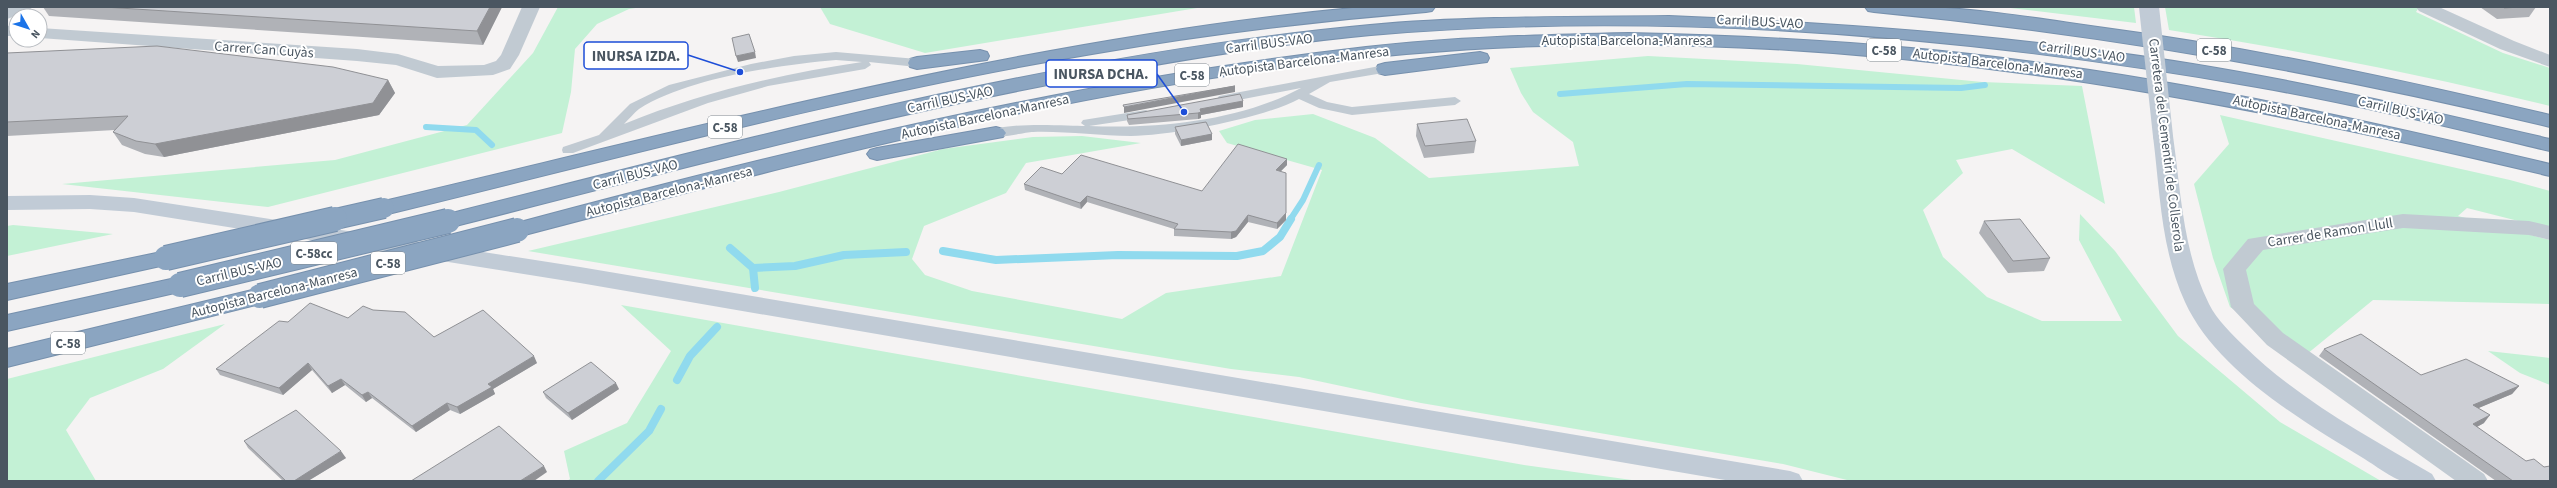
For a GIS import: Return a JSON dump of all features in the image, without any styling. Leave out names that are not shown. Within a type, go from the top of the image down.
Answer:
[{"type":"highway","name":"C-58","points":[[7,292],[220,246],[888,89],[1067,53],[1192,32],[1334,14],[1426,7]]},
{"type":"highway","name":"C-58","points":[[1874,7],[2054,25],[2216,50],[2397,85],[2550,121]]},
{"type":"highway","name":"Carril BUS-VAO","points":[[7,322],[180,285],[790,135],[911,107],[1063,76],[1177,55],[1371,30],[1507,21],[1674,17],[1783,21],[1991,37],[2184,66],[2319,92],[2550,146]]},
{"type":"highway","name":"Autopista Barcelona-Manresa","points":[[7,358],[260,296],[661,192],[946,123],[1144,84],[1244,67],[1391,50],[1488,43],[1593,39],[1734,40],[1937,54],[2100,76],[2327,118],[2550,170]]},
{"type":"highway","points":[[1385,69],[1526,54],[1734,40]]},
{"type":"highway","points":[[917,63],[999,55],[1067,53]]},
{"type":"highway","points":[[661,192],[814,167],[996,133]]},
{"type":"highway","points":[[220,246],[441,180],[568,150]]},
{"type":"main road","name":"Carretera del Cementiri de Collserola","points":[[2149,7],[2163,136],[2176,236],[2183,265],[2204,314],[2222,337],[2257,371],[2304,408],[2353,441],[2423,481]]},
{"type":"main road","points":[[7,203],[90,202],[134,205],[256,223],[612,280],[1790,481]]},
{"type":"street","points":[[7,14],[23,7]]},
{"type":"street","name":"Carrer Can Cuyàs","points":[[48,34],[357,55],[398,60],[437,72],[486,71],[503,65],[510,56],[531,7]]},
{"type":"street","points":[[2425,7],[2507,45],[2550,61]]},
{"type":"street","name":"Carrer de Ramon Llull","points":[[2475,481],[2275,339],[2243,307],[2234,269],[2256,244],[2403,221],[2529,228],[2550,233]]},
{"type":"lane","points":[[604,138],[634,108],[673,88],[794,60],[836,56],[885,62],[917,63]]},
{"type":"lane","points":[[568,150],[604,138],[700,101],[835,69],[885,62]]},
{"type":"lane","points":[[1212,101],[1385,69]]},
{"type":"lane","points":[[1033,128],[1132,132],[1167,129],[1227,117],[1284,102],[1327,79]]},
{"type":"lane","points":[[1299,94],[1323,105],[1352,111],[1455,101]]},
{"type":"lane","points":[[996,133],[1109,121],[1160,111]]},
{"type":"green space","points":[[558,7],[642,7],[629,9],[597,24],[575,49],[571,92],[562,133],[268,207],[62,184],[335,160],[467,125],[533,53]]},
{"type":"green space","points":[[820,7],[1203,7],[925,53],[830,24]]},
{"type":"green space","points":[[2002,7],[2134,7],[2136,23]]},
{"type":"green space","points":[[2165,7],[2419,7],[2416,12],[2503,53],[2550,68],[2550,106],[2360,64],[2169,30]]},
{"type":"green space","points":[[1648,56],[1797,64],[1982,82],[2082,86],[2105,204],[2012,149],[1956,160],[1963,173],[1923,210],[1943,257],[1987,297],[2042,321],[2122,321],[2079,240],[2080,214],[2115,251],[2178,336],[2280,422],[2381,481],[1851,481],[1783,464],[1421,403],[1299,377],[1231,369],[528,251],[779,192],[943,149],[1033,137],[1082,136],[1141,143],[1026,163],[1006,193],[924,226],[912,259],[925,275],[972,291],[1122,319],[1166,293],[1281,276],[1322,170],[1227,143],[1219,131],[1255,120],[1313,114],[1375,138],[1429,178],[1579,166],[1573,142],[1533,112],[1521,93],[1510,68]]},
{"type":"green space","points":[[2220,115],[2510,180],[2550,191],[2550,229],[2467,208],[2458,216],[2550,240],[2550,304],[2373,300],[2307,354],[2230,307],[2213,258],[2194,184],[2229,144]]},
{"type":"green space","points":[[13,225],[113,234],[7,256],[7,226]]},
{"type":"green space","points":[[621,305],[1524,465],[1639,481],[567,481],[570,479],[564,451],[627,423],[671,351]]},
{"type":"green space","points":[[225,324],[163,369],[90,398],[66,430],[96,481],[7,481],[7,379]]},
{"type":"green space","points":[[2488,351],[2550,358],[2550,385],[2520,373]]},
{"type":"building","points":[[104,7],[490,7],[477,31]]},
{"type":"building","points":[[749,34],[755,52],[736,56],[732,38]]},
{"type":"building","points":[[157,46],[333,67],[388,80],[373,103],[155,144],[136,141],[113,132],[128,116],[7,122],[7,53]]},
{"type":"building","points":[[1235,86],[1124,107],[1123,105]]},
{"type":"building","points":[[1240,94],[1243,101],[1200,109],[1201,112],[1198,113],[1128,119],[1127,115]]},
{"type":"building","points":[[1467,119],[1476,141],[1425,146],[1417,124]]},
{"type":"building","points":[[1206,122],[1212,134],[1181,140],[1175,127]]},
{"type":"building","points":[[1238,144],[1287,159],[1276,170],[1286,173],[1286,213],[1277,223],[1248,215],[1236,231],[1231,232],[1174,229],[1178,224],[1087,196],[1080,203],[1024,184],[1041,167],[1062,174],[1081,155],[1202,191]]},
{"type":"building","points":[[2020,219],[2050,258],[2013,261],[1984,221]]},
{"type":"building","points":[[310,303],[348,318],[363,306],[373,310],[405,312],[434,337],[483,310],[534,356],[488,384],[492,387],[457,407],[447,403],[412,426],[368,392],[362,395],[341,379],[328,386],[308,363],[279,388],[216,369],[279,321],[288,322]]},
{"type":"building","points":[[2361,334],[2421,375],[2466,359],[2519,386],[2473,405],[2490,415],[2473,424],[2526,461],[2534,459],[2544,467],[2550,466],[2550,481],[2513,481],[2324,349]]},
{"type":"building","points":[[591,362],[616,383],[568,413],[543,392]]},
{"type":"building","points":[[296,410],[341,451],[294,481],[286,481],[244,441]]},
{"type":"building","points":[[499,426],[544,466],[520,481],[411,481]]},
{"type":"waterway","points":[[1560,94],[1687,84],[1961,88],[1985,85]]},
{"type":"waterway","points":[[426,127],[476,130],[492,145]]},
{"type":"waterway","points":[[1290,220],[1303,200],[1319,165]]},
{"type":"waterway","points":[[943,251],[996,260],[1118,255],[1237,256],[1263,251],[1280,237],[1291,219]]},
{"type":"waterway","points":[[730,248],[753,268]]},
{"type":"waterway","points":[[753,268],[795,266],[844,255],[906,252]]},
{"type":"waterway","points":[[753,268],[755,288]]},
{"type":"waterway","points":[[677,380],[690,356],[717,327]]},
{"type":"waterway","points":[[598,481],[649,431],[661,409]]},
{"type":"place","name":"INURSA IZDA.","points":[[740,72]]},
{"type":"place","name":"INURSA DCHA.","points":[[1184,112]]}]
